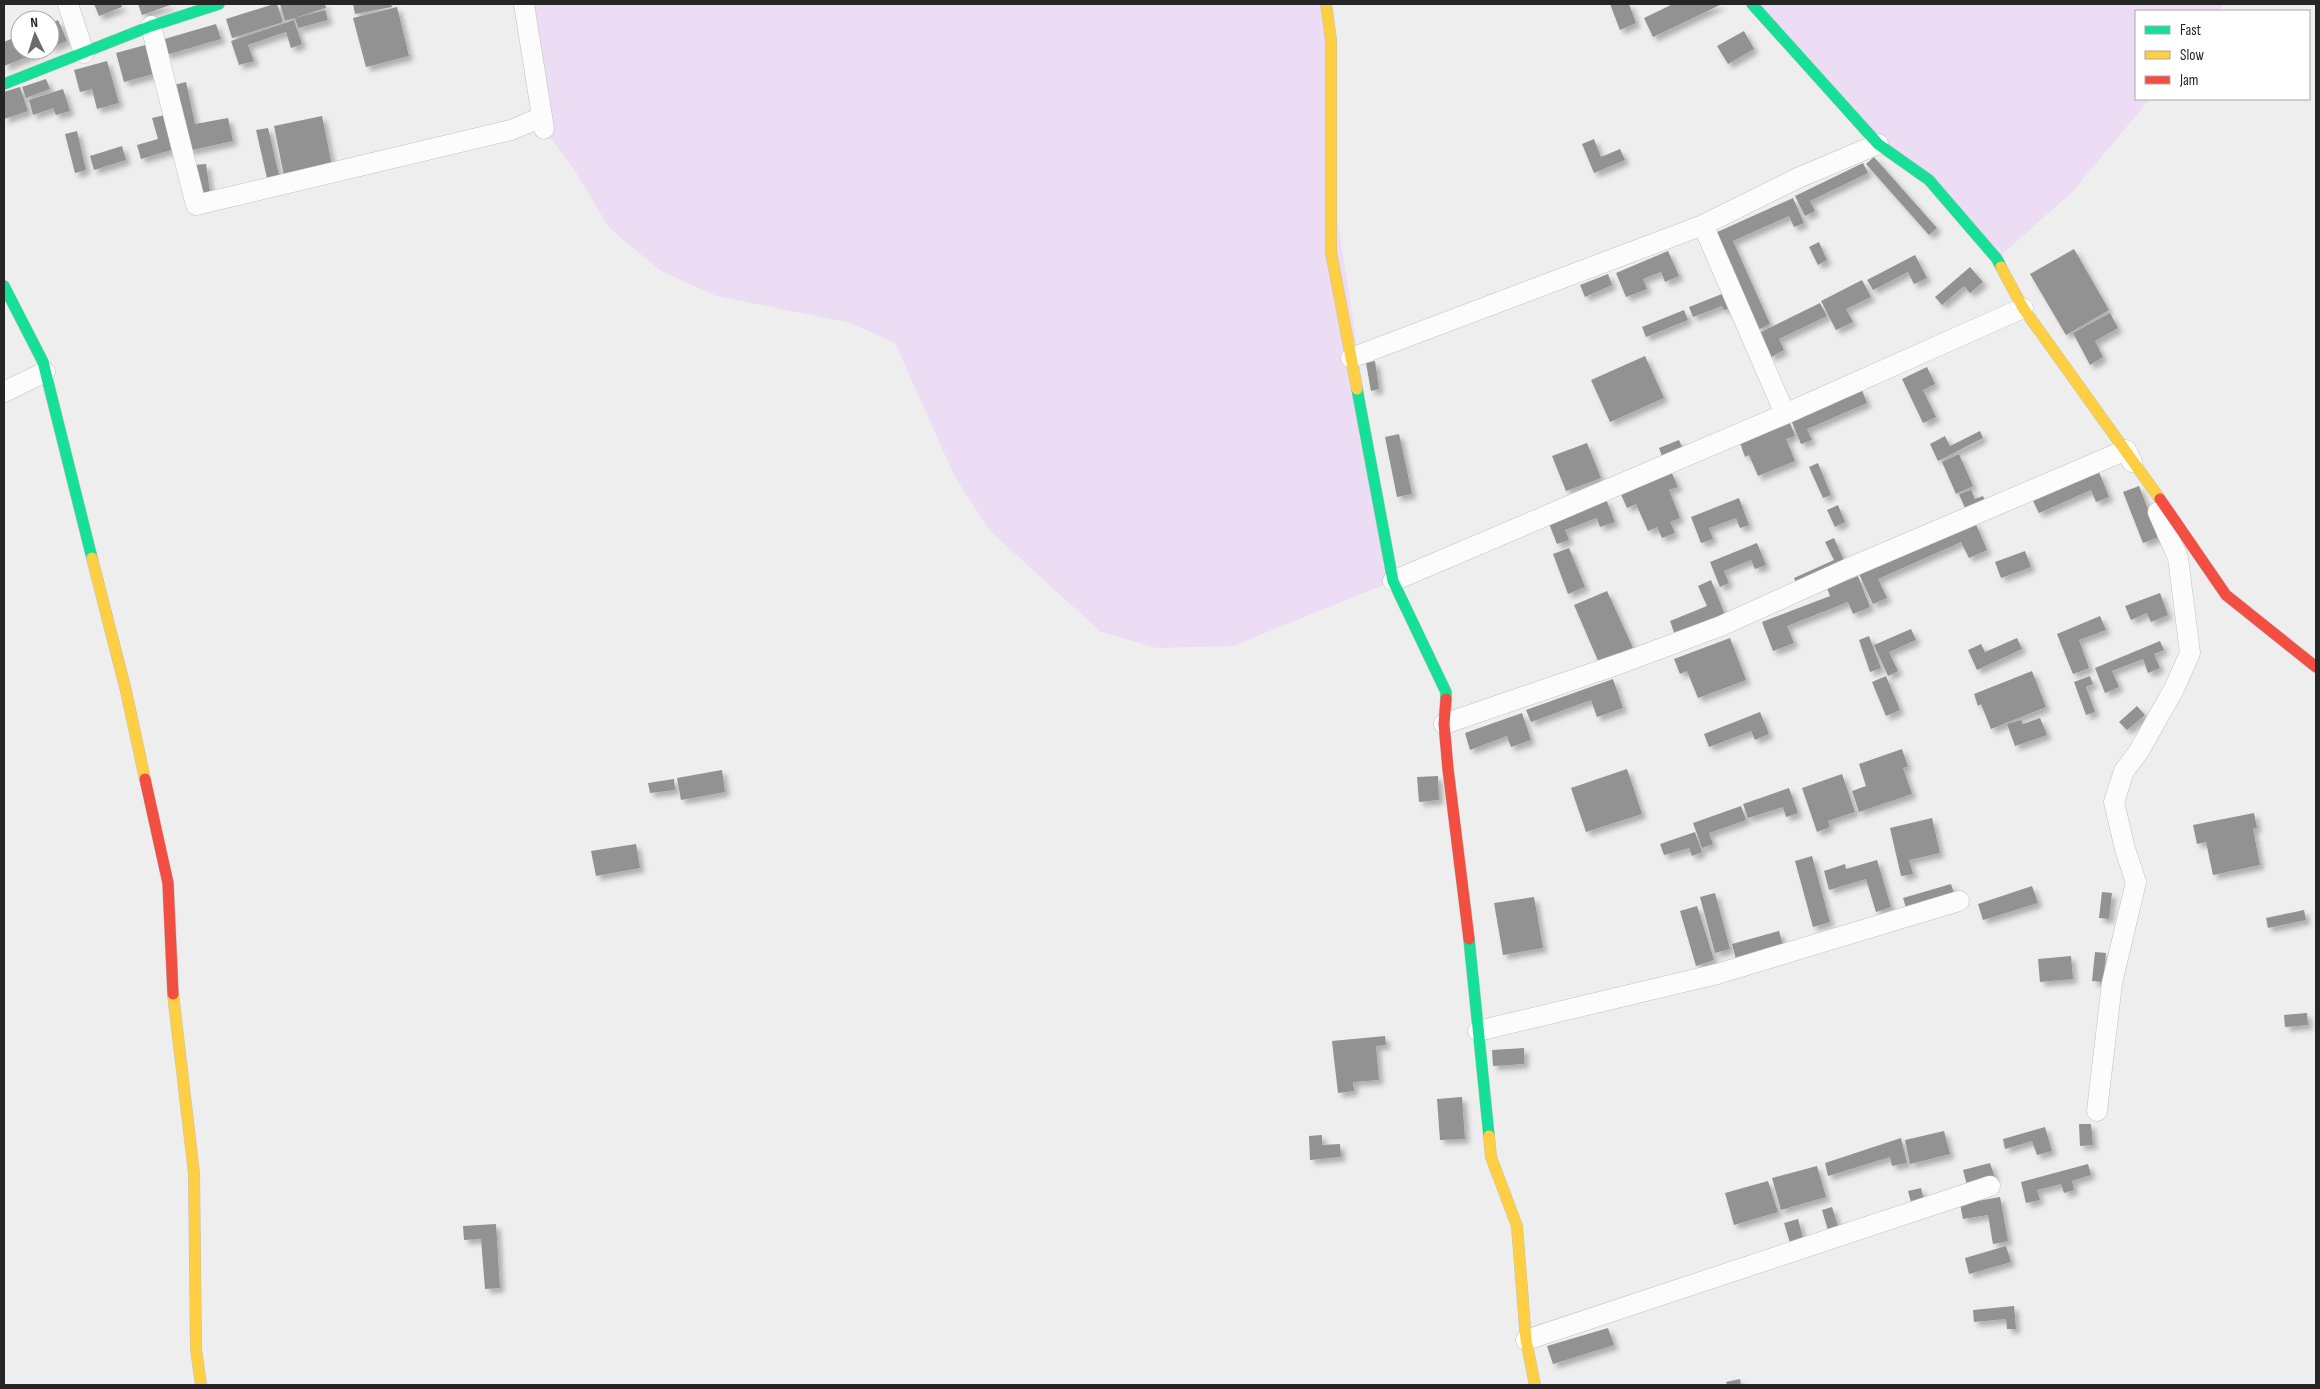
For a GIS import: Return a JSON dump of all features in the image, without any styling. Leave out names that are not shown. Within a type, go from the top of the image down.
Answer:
[{"type":"street","points":[[68,4],[84,52]]},
{"type":"street","points":[[4,84],[151,26],[219,4]]},
{"type":"street","points":[[151,26],[196,205],[543,124],[524,4]]},
{"type":"street","points":[[1326,4],[1331,40],[1332,252],[1393,581],[1446,692],[1444,724],[1491,1157],[1517,1226],[1526,1340],[1535,1385]]},
{"type":"street","points":[[1752,4],[1878,144],[1929,180],[1997,259],[2023,308],[2126,450],[2226,595],[2316,667]]},
{"type":"street","points":[[1351,358],[1703,225],[1798,178],[1878,144]]},
{"type":"street","points":[[1703,225],[1785,414]]},
{"type":"street","points":[[4,286],[43,362],[124,682],[168,883],[173,992],[194,1173],[196,1349],[201,1385]]},
{"type":"street","points":[[1393,581],[1785,414],[2023,308]]},
{"type":"street","points":[[4,392],[45,372]]},
{"type":"street","points":[[1444,724],[1622,664],[1721,626],[1849,568],[2126,450]]},
{"type":"street","points":[[2097,1111],[2112,983],[2136,882],[2125,849],[2114,802],[2124,771],[2139,751],[2174,689],[2190,653],[2178,558],[2153,499],[2126,450]]},
{"type":"street","points":[[1478,1031],[1718,974],[1959,901]]},
{"type":"street","points":[[1526,1340],[1990,1186]]},
{"type":"shaded area","points":[[524,4],[1326,4],[1330,170],[1393,581],[1233,646],[1157,648],[1101,632],[990,531],[955,477],[895,343],[851,323],[716,296],[661,271],[609,228],[572,166],[545,131]]},
{"type":"shaded area","points":[[1752,4],[2224,4],[2220,10],[2135,10],[2135,100],[2149,100],[2072,192],[1997,259]]},
{"type":"building","points":[[94,4],[121,4],[122,7],[99,16]]},
{"type":"building","points":[[138,4],[173,4],[142,15]]},
{"type":"building","points":[[277,4],[283,22],[232,38],[226,19]]},
{"type":"building","points":[[280,4],[325,4],[326,8],[285,21]]},
{"type":"building","points":[[353,4],[391,4],[392,7],[355,14]]},
{"type":"building","points":[[1610,4],[1629,4],[1636,23],[1620,30]]},
{"type":"building","points":[[1673,4],[1722,4],[1653,37],[1644,18]]},
{"type":"building","points":[[397,7],[409,56],[366,67],[353,18]]},
{"type":"building","points":[[325,10],[328,20],[298,28],[295,18]]},
{"type":"building","points":[[294,20],[302,44],[291,48],[286,32],[248,45],[254,61],[239,65],[231,41]]},
{"type":"building","points":[[216,24],[221,39],[166,55],[161,40]]},
{"type":"building","points":[[60,25],[67,41],[60,44]]},
{"type":"building","points":[[1744,31],[1754,49],[1728,64],[1717,46]]},
{"type":"building","points":[[10,39],[10,60],[19,60],[4,66],[4,42]]},
{"type":"building","points":[[149,44],[157,73],[124,82],[116,53]]},
{"type":"building","points":[[107,61],[119,103],[97,109],[92,89],[80,92],[74,70]]},
{"type":"building","points":[[46,79],[50,89],[26,98],[22,87]]},
{"type":"building","points":[[186,82],[195,124],[228,118],[233,141],[188,151],[174,85]]},
{"type":"building","points":[[20,87],[28,111],[4,119],[4,92]]},
{"type":"building","points":[[63,89],[70,111],[56,115],[53,108],[33,115],[29,100]]},
{"type":"building","points":[[165,115],[174,149],[141,159],[137,145],[158,139],[152,118]]},
{"type":"building","points":[[322,116],[332,166],[284,176],[274,126]]},
{"type":"building","points":[[268,128],[279,175],[267,178],[256,130]]},
{"type":"building","points":[[77,131],[86,170],[75,173],[65,134]]},
{"type":"building","points":[[1594,139],[1601,157],[1620,149],[1625,160],[1594,173],[1582,144]]},
{"type":"building","points":[[122,146],[126,160],[94,170],[90,156]]},
{"type":"building","points":[[1874,157],[1937,228],[1929,235],[1866,164]]},
{"type":"building","points":[[1863,163],[1868,173],[1810,201],[1815,211],[1805,216],[1795,196]]},
{"type":"building","points":[[206,164],[210,192],[199,194],[194,165]]},
{"type":"building","points":[[1793,198],[1804,223],[1794,227],[1789,216],[1733,241],[1770,324],[1758,330],[1715,233]]},
{"type":"building","points":[[1819,242],[1827,260],[1818,265],[1809,247]]},
{"type":"building","points":[[2074,249],[2109,310],[2066,335],[2030,274]]},
{"type":"building","points":[[1668,251],[1679,276],[1665,282],[1661,272],[1643,279],[1647,289],[1626,297],[1616,273]]},
{"type":"building","points":[[1915,255],[1927,278],[1914,284],[1908,272],[1873,290],[1867,280]]},
{"type":"building","points":[[1970,267],[1983,282],[1970,293],[1964,286],[1942,305],[1935,297]]},
{"type":"building","points":[[1608,274],[1612,285],[1585,297],[1580,285]]},
{"type":"building","points":[[1862,280],[1871,297],[1846,309],[1853,322],[1836,330],[1821,301]]},
{"type":"building","points":[[1727,292],[1732,307],[1724,310],[1722,306],[1693,317],[1689,307]]},
{"type":"building","points":[[1820,303],[1827,316],[1779,339],[1784,350],[1771,357],[1759,333]]},
{"type":"building","points":[[1684,310],[1688,320],[1646,337],[1642,327]]},
{"type":"building","points":[[2110,313],[2118,328],[2095,341],[2103,357],[2090,365],[2073,333]]},
{"type":"building","points":[[1645,356],[1664,398],[1610,422],[1591,380]]},
{"type":"building","points":[[1375,361],[1379,389],[1371,391],[1366,363]]},
{"type":"building","points":[[1927,367],[1935,384],[1923,390],[1936,417],[1923,423],[1902,379]]},
{"type":"building","points":[[1862,390],[1867,403],[1807,429],[1812,440],[1801,444],[1791,420]]},
{"type":"building","points":[[1790,423],[1795,436],[1786,439],[1795,461],[1758,476],[1749,455],[1745,457],[1740,443]]},
{"type":"building","points":[[1980,431],[1983,438],[1938,461],[1930,444],[1945,436],[1950,446]]},
{"type":"building","points":[[1399,434],[1412,494],[1397,497],[1385,437]]},
{"type":"building","points":[[1679,440],[1684,451],[1663,459],[1659,448]]},
{"type":"building","points":[[1587,443],[1601,478],[1566,491],[1552,456]]},
{"type":"building","points":[[1959,454],[1973,486],[1956,494],[1942,462]]},
{"type":"building","points":[[1818,463],[1831,495],[1823,498],[1809,467]]},
{"type":"building","points":[[1671,471],[1678,487],[1669,490],[1680,518],[1670,522],[1675,533],[1662,538],[1657,527],[1648,531],[1636,504],[1627,508],[1620,492]]},
{"type":"building","points":[[2099,472],[2109,497],[2096,502],[2091,490],[2039,513],[2033,501]]},
{"type":"building","points":[[2139,486],[2159,537],[2143,543],[2123,492]]},
{"type":"building","points":[[1971,490],[1975,499],[1983,496],[1988,507],[1968,515],[1959,494]]},
{"type":"building","points":[[1739,498],[1749,525],[1740,528],[1736,518],[1709,528],[1713,539],[1701,543],[1691,517]]},
{"type":"building","points":[[1606,499],[1615,522],[1600,527],[1597,518],[1565,530],[1569,540],[1557,544],[1548,521]]},
{"type":"building","points":[[1838,505],[1845,522],[1835,527],[1827,510]]},
{"type":"building","points":[[1975,522],[1987,550],[1969,558],[1961,542],[1878,579],[1887,598],[1873,604],[1859,574]]},
{"type":"building","points":[[1834,538],[1846,565],[1797,586],[1794,578],[1834,560],[1825,542]]},
{"type":"building","points":[[1757,543],[1766,565],[1755,569],[1751,560],[1724,571],[1729,583],[1720,587],[1710,562]]},
{"type":"building","points":[[1569,548],[1585,587],[1568,594],[1553,554]]},
{"type":"building","points":[[2025,551],[2031,567],[2001,578],[1995,562]]},
{"type":"building","points":[[1858,576],[1870,607],[1853,614],[1848,602],[1787,626],[1794,643],[1773,651],[1762,622],[1830,596],[1827,588]]},
{"type":"building","points":[[1711,580],[1725,615],[1675,635],[1670,621],[1707,606],[1698,586]]},
{"type":"building","points":[[1607,591],[1633,648],[1599,663],[1574,605]]},
{"type":"building","points":[[2160,593],[2168,615],[2151,622],[2147,613],[2131,620],[2125,606]]},
{"type":"building","points":[[2100,616],[2106,630],[2079,640],[2089,668],[2073,674],[2057,634]]},
{"type":"building","points":[[1911,629],[1916,640],[1889,652],[1898,671],[1888,676],[1874,645]]},
{"type":"building","points":[[1869,636],[1881,668],[1870,672],[1859,640]]},
{"type":"building","points":[[1730,638],[1746,680],[1698,698],[1687,671],[1680,674],[1674,659]]},
{"type":"building","points":[[2017,638],[2022,649],[1977,670],[1968,650],[1981,644],[1985,652]]},
{"type":"building","points":[[2160,641],[2164,650],[2154,654],[2160,668],[2148,673],[2143,659],[2112,671],[2119,687],[2105,693],[2095,668]]},
{"type":"building","points":[[2032,671],[2046,707],[1991,729],[1981,704],[1978,706],[1974,694]]},
{"type":"building","points":[[1886,676],[1900,710],[1886,716],[1872,682]]},
{"type":"building","points":[[2090,676],[2093,684],[2086,687],[2095,712],[2086,715],[2074,682]]},
{"type":"building","points":[[1613,679],[1623,708],[1597,717],[1591,700],[1531,722],[1526,710]]},
{"type":"building","points":[[2137,706],[2145,715],[2127,730],[2119,722]]},
{"type":"building","points":[[1760,712],[1769,734],[1755,740],[1751,731],[1709,747],[1704,734]]},
{"type":"building","points":[[1522,713],[1531,740],[1511,747],[1507,736],[1470,750],[1465,733]]},
{"type":"building","points":[[2040,718],[2047,735],[2015,746],[2007,724],[2021,720],[2023,724]]},
{"type":"building","points":[[1902,749],[1908,767],[1903,768],[1912,794],[1859,812],[1852,791],[1866,786],[1859,764]]},
{"type":"building","points":[[1627,769],[1642,814],[1586,832],[1571,788]]},
{"type":"building","points":[[722,770],[725,792],[681,800],[677,778]]},
{"type":"building","points":[[1842,774],[1855,812],[1828,821],[1830,827],[1817,832],[1802,788]]},
{"type":"building","points":[[1438,776],[1439,800],[1419,802],[1417,777]]},
{"type":"building","points":[[674,779],[675,790],[650,793],[648,783]]},
{"type":"building","points":[[1789,788],[1798,813],[1786,817],[1783,807],[1748,818],[1743,804]]},
{"type":"building","points":[[1741,806],[1746,820],[1709,833],[1713,844],[1702,848],[1693,823]]},
{"type":"building","points":[[2254,813],[2257,828],[2253,829],[2260,865],[2213,875],[2206,842],[2197,844],[2193,825]]},
{"type":"building","points":[[1932,818],[1940,853],[1909,860],[1913,874],[1901,876],[1890,828]]},
{"type":"building","points":[[1695,832],[1702,852],[1692,856],[1689,848],[1664,855],[1660,844]]},
{"type":"building","points":[[636,844],[640,868],[596,876],[591,851]]},
{"type":"building","points":[[1812,856],[1830,922],[1813,927],[1795,861]]},
{"type":"building","points":[[1877,860],[1891,907],[1876,912],[1866,879],[1829,890],[1824,871],[1845,864],[1846,869]]},
{"type":"building","points":[[1951,884],[1956,900],[1908,914],[1903,898]]},
{"type":"building","points":[[2032,886],[2038,903],[1983,920],[1978,904]]},
{"type":"building","points":[[2102,892],[2112,893],[2109,919],[2099,918]]},
{"type":"building","points":[[1715,893],[1730,949],[1715,953],[1700,897]]},
{"type":"building","points":[[1534,897],[1543,948],[1503,955],[1494,903]]},
{"type":"building","points":[[1697,906],[1714,960],[1696,966],[1680,911]]},
{"type":"building","points":[[2304,910],[2306,920],[2268,928],[2266,918]]},
{"type":"building","points":[[1779,931],[1784,949],[1737,963],[1732,944]]},
{"type":"building","points":[[2095,952],[2106,953],[2103,982],[2092,981]]},
{"type":"building","points":[[2071,956],[2073,979],[2040,982],[2038,959]]},
{"type":"building","points":[[2307,1013],[2308,1025],[2285,1027],[2284,1015]]},
{"type":"building","points":[[1385,1036],[1386,1045],[1376,1046],[1379,1080],[1353,1082],[1354,1091],[1338,1093],[1332,1041]]},
{"type":"building","points":[[1524,1048],[1524,1064],[1493,1066],[1492,1050]]},
{"type":"building","points":[[1462,1097],[1465,1139],[1440,1140],[1437,1099]]},
{"type":"building","points":[[2079,1124],[2091,1124],[2093,1145],[2080,1146]]},
{"type":"building","points":[[2045,1127],[2052,1151],[2037,1155],[2032,1141],[2005,1149],[2003,1139]]},
{"type":"building","points":[[1944,1131],[1950,1154],[1910,1164],[1905,1140]]},
{"type":"building","points":[[1322,1135],[1322,1145],[1340,1144],[1341,1157],[1310,1160],[1309,1136]]},
{"type":"building","points":[[1901,1138],[1907,1163],[1892,1166],[1890,1157],[1828,1176],[1825,1163]]},
{"type":"building","points":[[1990,1163],[1995,1178],[1967,1185],[1963,1170]]},
{"type":"building","points":[[2088,1164],[2091,1175],[2072,1181],[2074,1190],[2064,1193],[2061,1184],[2037,1190],[2040,1200],[2026,1203],[2021,1182]]},
{"type":"building","points":[[1817,1166],[1826,1197],[1781,1210],[1772,1178]]},
{"type":"building","points":[[1768,1181],[1778,1212],[1734,1225],[1725,1193]]},
{"type":"building","points":[[1921,1188],[1925,1205],[1911,1202],[1908,1191]]},
{"type":"building","points":[[2000,1197],[2008,1241],[1993,1244],[1988,1215],[1963,1219],[1960,1204]]},
{"type":"building","points":[[1832,1207],[1838,1226],[1830,1237],[1822,1210]]},
{"type":"building","points":[[1798,1219],[1804,1242],[1791,1246],[1784,1223]]},
{"type":"building","points":[[496,1224],[500,1288],[485,1289],[481,1239],[464,1240],[463,1226]]},
{"type":"building","points":[[2006,1246],[2011,1262],[1969,1274],[1965,1258]]},
{"type":"building","points":[[2014,1306],[2016,1329],[2007,1329],[2006,1319],[1974,1322],[1973,1310]]},
{"type":"building","points":[[1608,1328],[1614,1345],[1553,1364],[1547,1346]]},
{"type":"building","points":[[1740,1379],[1741,1385],[1727,1385],[1726,1382]]},
{"type":"traffic: fast","points":[[4,84],[151,26],[219,4]]},
{"type":"traffic: fast","points":[[1752,4],[1878,144],[1929,180],[1997,259],[2001,267]]},
{"type":"traffic: fast","points":[[4,286],[43,362],[92,558]]},
{"type":"traffic: fast","points":[[1357,389],[1393,581],[1446,692],[1446,699]]},
{"type":"traffic: fast","points":[[1469,939],[1489,1136]]},
{"type":"traffic: slow","points":[[1326,4],[1331,40],[1331,252],[1357,389]]},
{"type":"traffic: slow","points":[[2001,267],[2023,308],[2160,499]]},
{"type":"traffic: slow","points":[[92,558],[126,691],[145,779]]},
{"type":"traffic: slow","points":[[173,994],[194,1173],[196,1349],[201,1385]]},
{"type":"traffic: slow","points":[[1489,1136],[1491,1157],[1517,1226],[1526,1340],[1535,1385]]},
{"type":"traffic: jam","points":[[2160,499],[2226,595],[2316,667]]},
{"type":"traffic: jam","points":[[1446,699],[1444,724],[1448,769],[1469,939]]},
{"type":"traffic: jam","points":[[145,779],[168,883],[173,994]]}]
